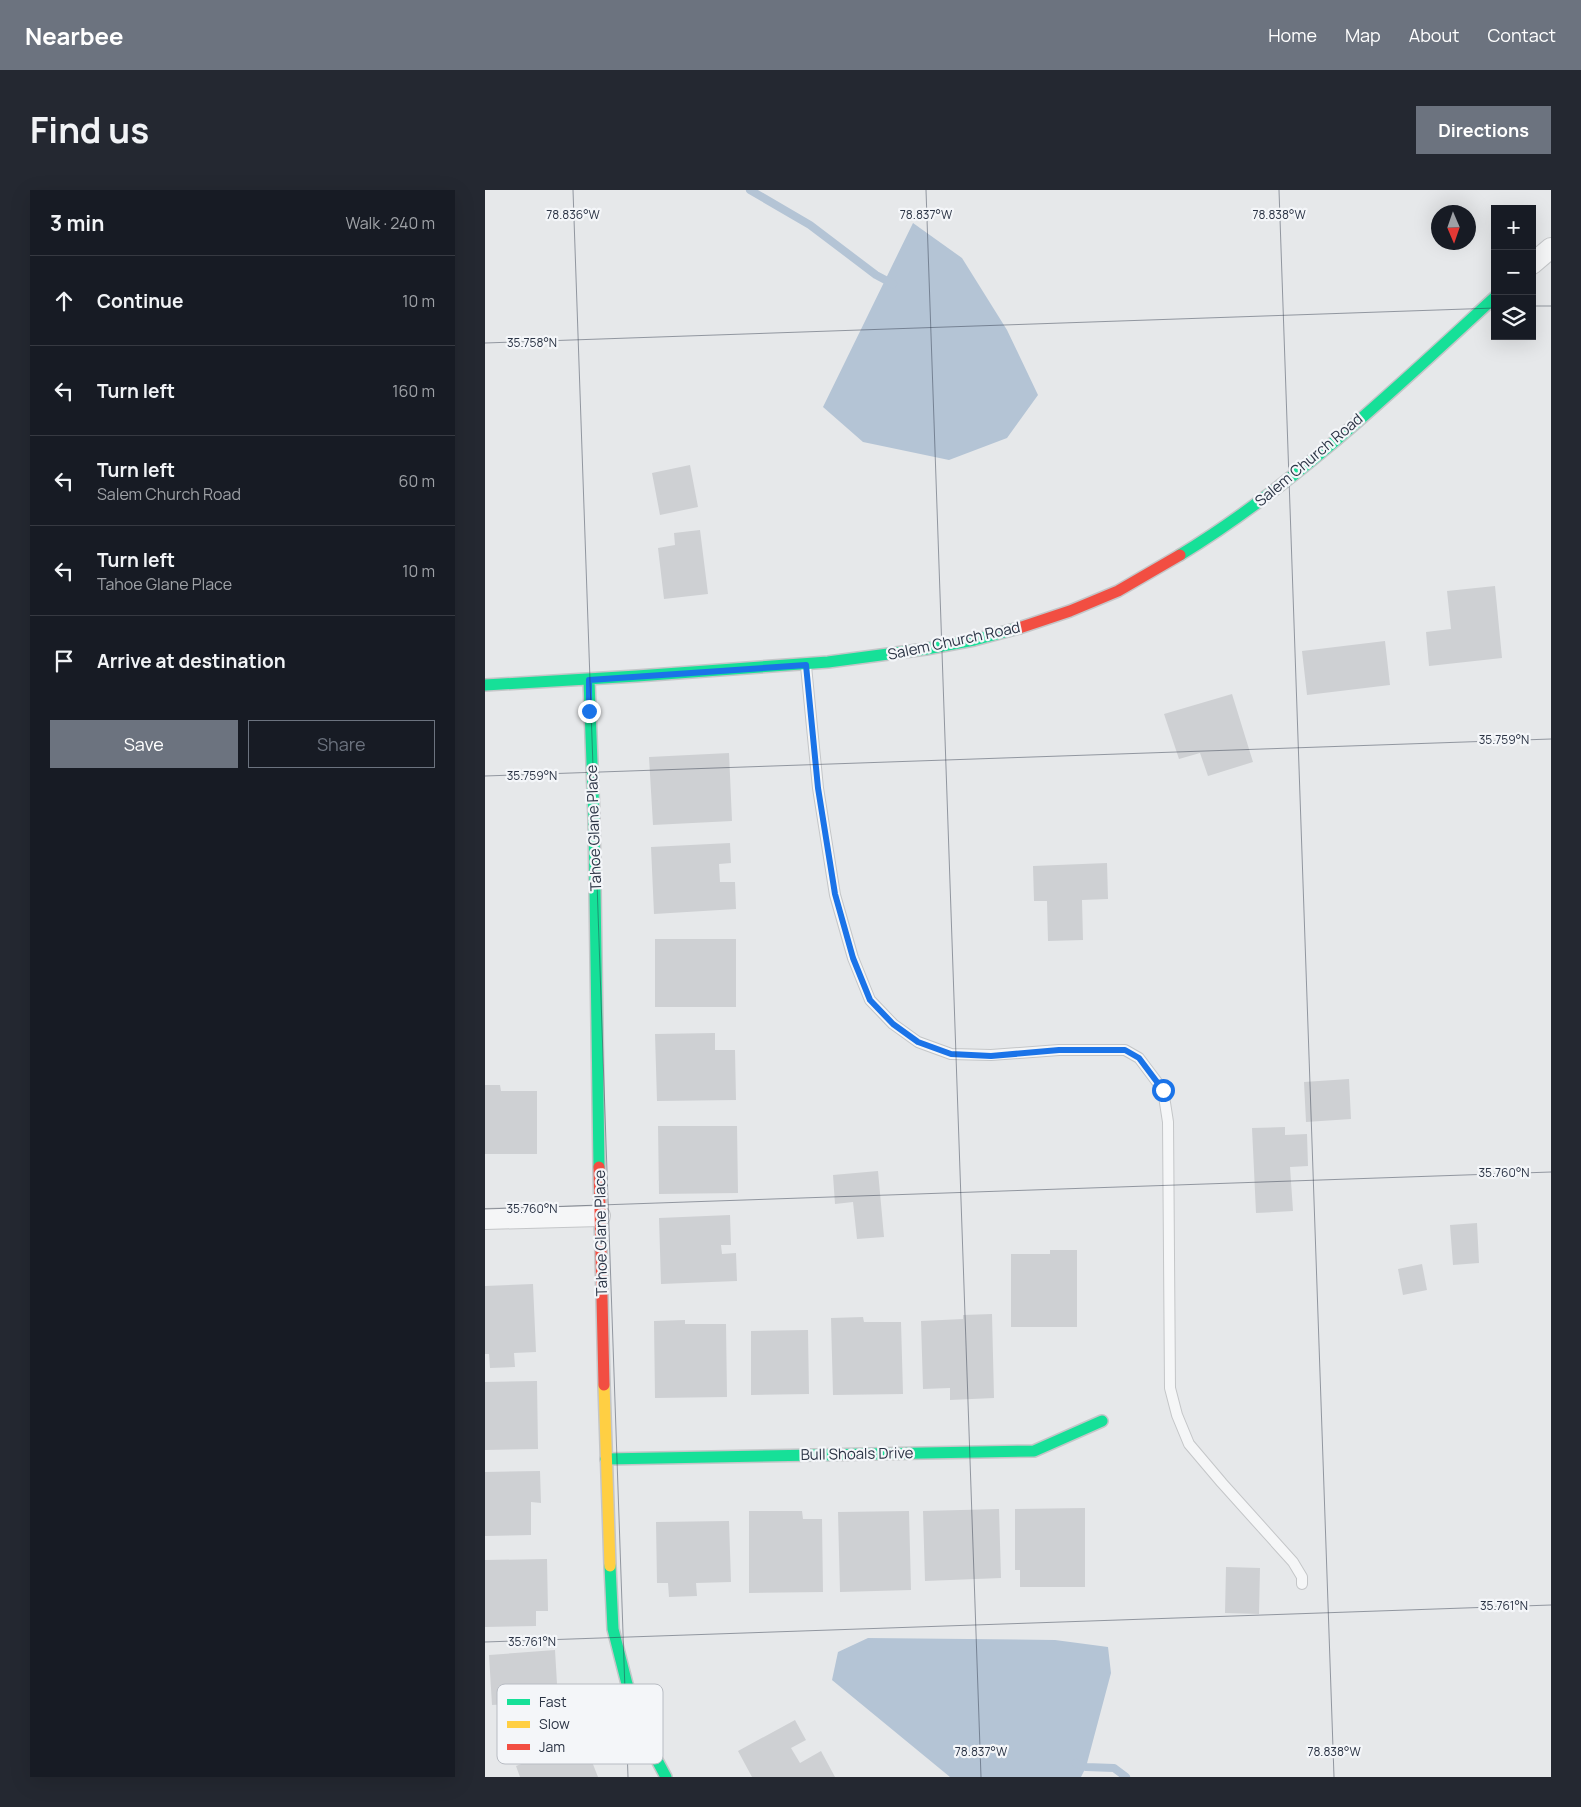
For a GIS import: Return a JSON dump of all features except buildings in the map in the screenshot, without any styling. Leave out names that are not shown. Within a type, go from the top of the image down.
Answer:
[{"type":"street","points":[[1536,261],[1551,248]]},
{"type":"street","name":"Salem Church Road","points":[[485,685],[806,665],[887,656],[962,643],[1022,628],[1119,590],[1212,537],[1308,464],[1491,301]]},
{"type":"street","name":"Tahoe Glane Place","points":[[589,680],[594,819],[606,1459],[613,1629],[628,1684]]},
{"type":"street","points":[[485,1219],[600,1216]]},
{"type":"street","name":"Bull Shoals Drive","points":[[606,1459],[1034,1451],[1102,1421]]},
{"type":"street","name":"Tahoe Glane Place","points":[[658,1764],[665,1777]]},
{"type":"lane","points":[[806,665],[818,788],[835,894],[853,958],[870,1000],[893,1024],[918,1042],[951,1054],[991,1056],[1059,1050],[1125,1050],[1139,1058],[1163,1090],[1168,1122],[1169,1388],[1177,1415],[1189,1444],[1221,1483],[1293,1562],[1302,1576],[1302,1584]]},
{"type":"water","points":[[913,223],[962,258],[1007,330],[1038,395],[1007,438],[949,460],[863,442],[823,407]]},
{"type":"water","points":[[868,1638],[1055,1640],[1108,1647],[1111,1673],[1086,1767],[1081,1777],[950,1777],[832,1680],[838,1652]]},
{"type":"waterway","points":[[750,190],[810,225],[876,275],[893,284]]},
{"type":"waterway","points":[[1076,1763],[1086,1767],[1114,1768],[1126,1777]]},
{"type":"traffic: fast","points":[[1180,555],[1222,528],[1304,467],[1344,434],[1491,301]]},
{"type":"traffic: fast","points":[[485,685],[828,662],[926,649],[974,640],[1019,628]]},
{"type":"traffic: fast","points":[[589,680],[594,819],[599,1167]]},
{"type":"traffic: fast","points":[[606,1459],[1034,1451],[1102,1421]]},
{"type":"traffic: fast","points":[[610,1566],[613,1629],[627,1684]]},
{"type":"traffic: fast","points":[[659,1764],[666,1777]]},
{"type":"traffic: slow","points":[[604,1385],[610,1566]]},
{"type":"traffic: jam","points":[[1019,628],[1070,611],[1118,591],[1180,555]]},
{"type":"traffic: jam","points":[[599,1167],[604,1385]]},
{"type":"route","points":[[589,711],[589,680],[806,665],[818,788],[835,894],[853,958],[870,1000],[893,1024],[918,1042],[951,1054],[991,1056],[1059,1050],[1125,1050],[1139,1058],[1163,1090]]}]
